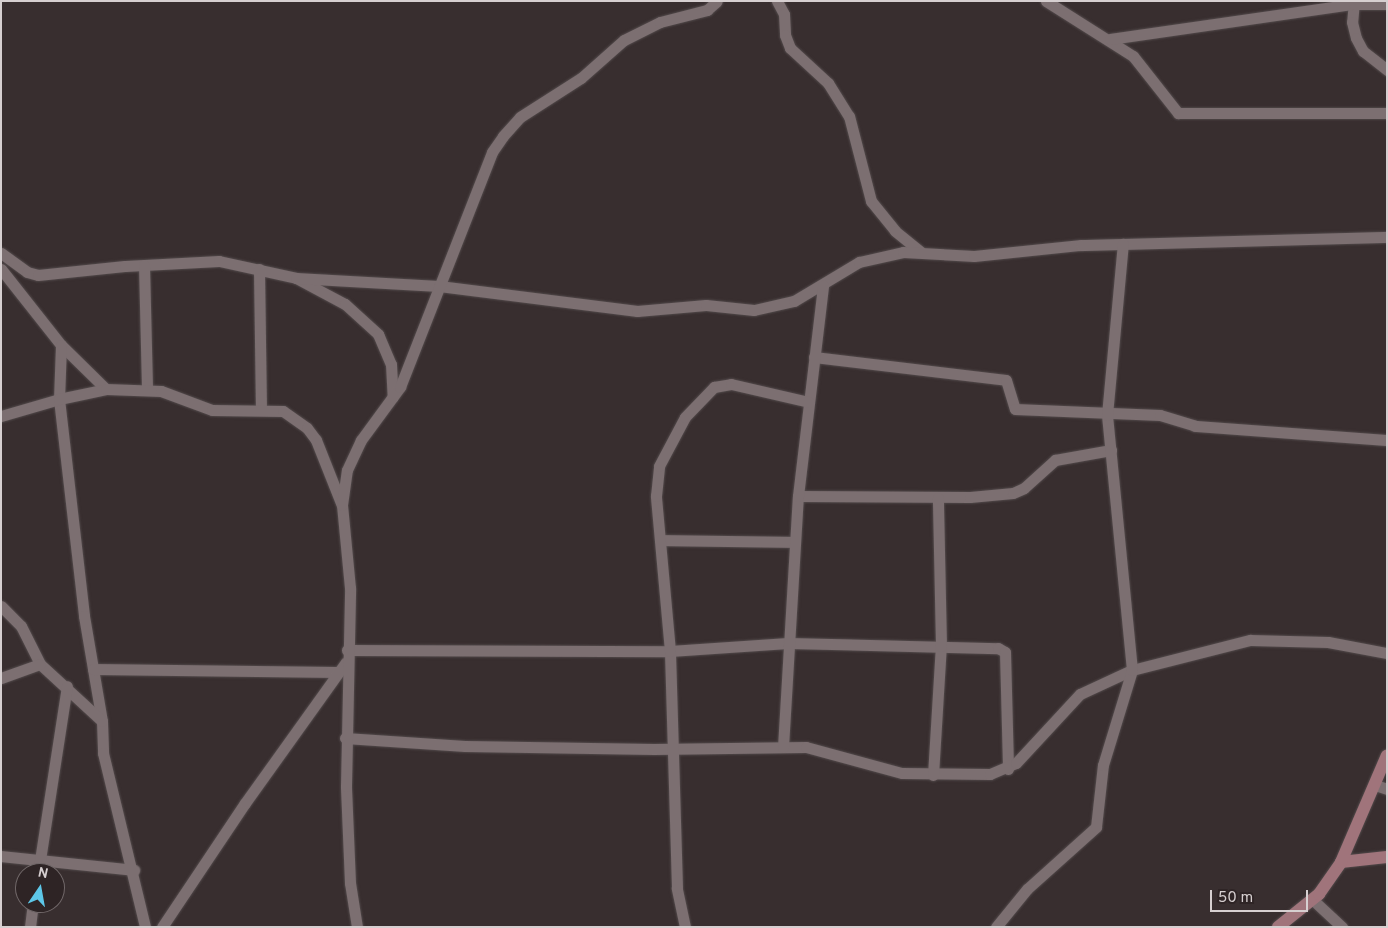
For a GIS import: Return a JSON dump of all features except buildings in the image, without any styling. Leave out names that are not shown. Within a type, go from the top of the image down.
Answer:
[{"type":"street","points":[[357,927],[349,864],[345,738],[346,662],[350,588],[342,505],[347,470],[354,452],[394,399],[492,152],[510,127],[581,78],[630,36],[660,22],[707,10],[717,1]]},
{"type":"street","points":[[777,1],[784,14],[785,35],[790,48],[828,83],[849,116],[870,201],[890,226],[921,252]]},
{"type":"street","points":[[1046,1],[1110,39],[1133,56],[1178,113],[1387,113]]},
{"type":"street","points":[[1110,39],[1354,3],[1387,4]]},
{"type":"street","points":[[1354,3],[1352,22],[1356,38],[1363,51],[1387,70]]},
{"type":"street","points":[[1,253],[27,272],[38,276],[144,265],[219,261],[296,278],[439,286],[637,310],[706,305],[754,310],[794,301],[858,262],[903,252],[974,256],[1123,244],[1387,237]]},
{"type":"street","points":[[996,927],[1032,883],[1096,827],[1103,765],[1132,670],[1108,415],[1123,244]]},
{"type":"street","points":[[144,265],[148,389]]},
{"type":"street","points":[[1,269],[61,345],[106,389]]},
{"type":"street","points":[[259,269],[261,408]]},
{"type":"street","points":[[296,278],[345,304],[378,334],[391,364],[394,399]]},
{"type":"street","points":[[783,747],[798,496],[823,285]]},
{"type":"street","points":[[61,345],[60,398],[84,616],[102,722],[104,753],[134,870],[145,927]]},
{"type":"street","points":[[814,357],[1006,380],[1015,409],[1108,415],[1160,415],[1195,426],[1387,440]]},
{"type":"street","points":[[685,927],[678,888],[670,651],[656,490],[659,466],[684,417],[714,387],[731,384],[809,402]]},
{"type":"street","points":[[1,416],[60,398],[106,389],[162,391],[212,410],[261,408],[284,411],[307,428],[316,440],[342,505]]},
{"type":"street","points":[[798,496],[938,498],[1013,493],[1024,488],[1054,460],[1111,450]]},
{"type":"street","points":[[933,775],[941,646],[938,498]]},
{"type":"street","points":[[660,540],[795,542]]},
{"type":"street","points":[[1,606],[21,626],[40,664],[67,686],[102,722]]},
{"type":"street","points":[[345,738],[465,746],[672,749],[783,747],[822,750],[877,767],[933,775],[990,774],[1008,769],[1037,742],[1080,694],[1132,670],[1250,640],[1328,642],[1387,652]]},
{"type":"street","points":[[347,650],[670,651],[788,643],[941,646],[1004,650],[1008,769]]},
{"type":"street","points":[[162,927],[346,662]]},
{"type":"street","points":[[1,678],[40,664]]},
{"type":"street","points":[[93,669],[338,672]]},
{"type":"street","points":[[39,863],[67,686]]},
{"type":"street","points":[[1278,927],[1313,900],[1341,862],[1381,787],[1387,755]]},
{"type":"street","points":[[1,856],[134,870]]},
{"type":"street","points":[[1341,862],[1387,857]]},
{"type":"street","points":[[1313,900],[1342,927]]},
{"type":"street","points":[[30,927],[32,913]]}]
